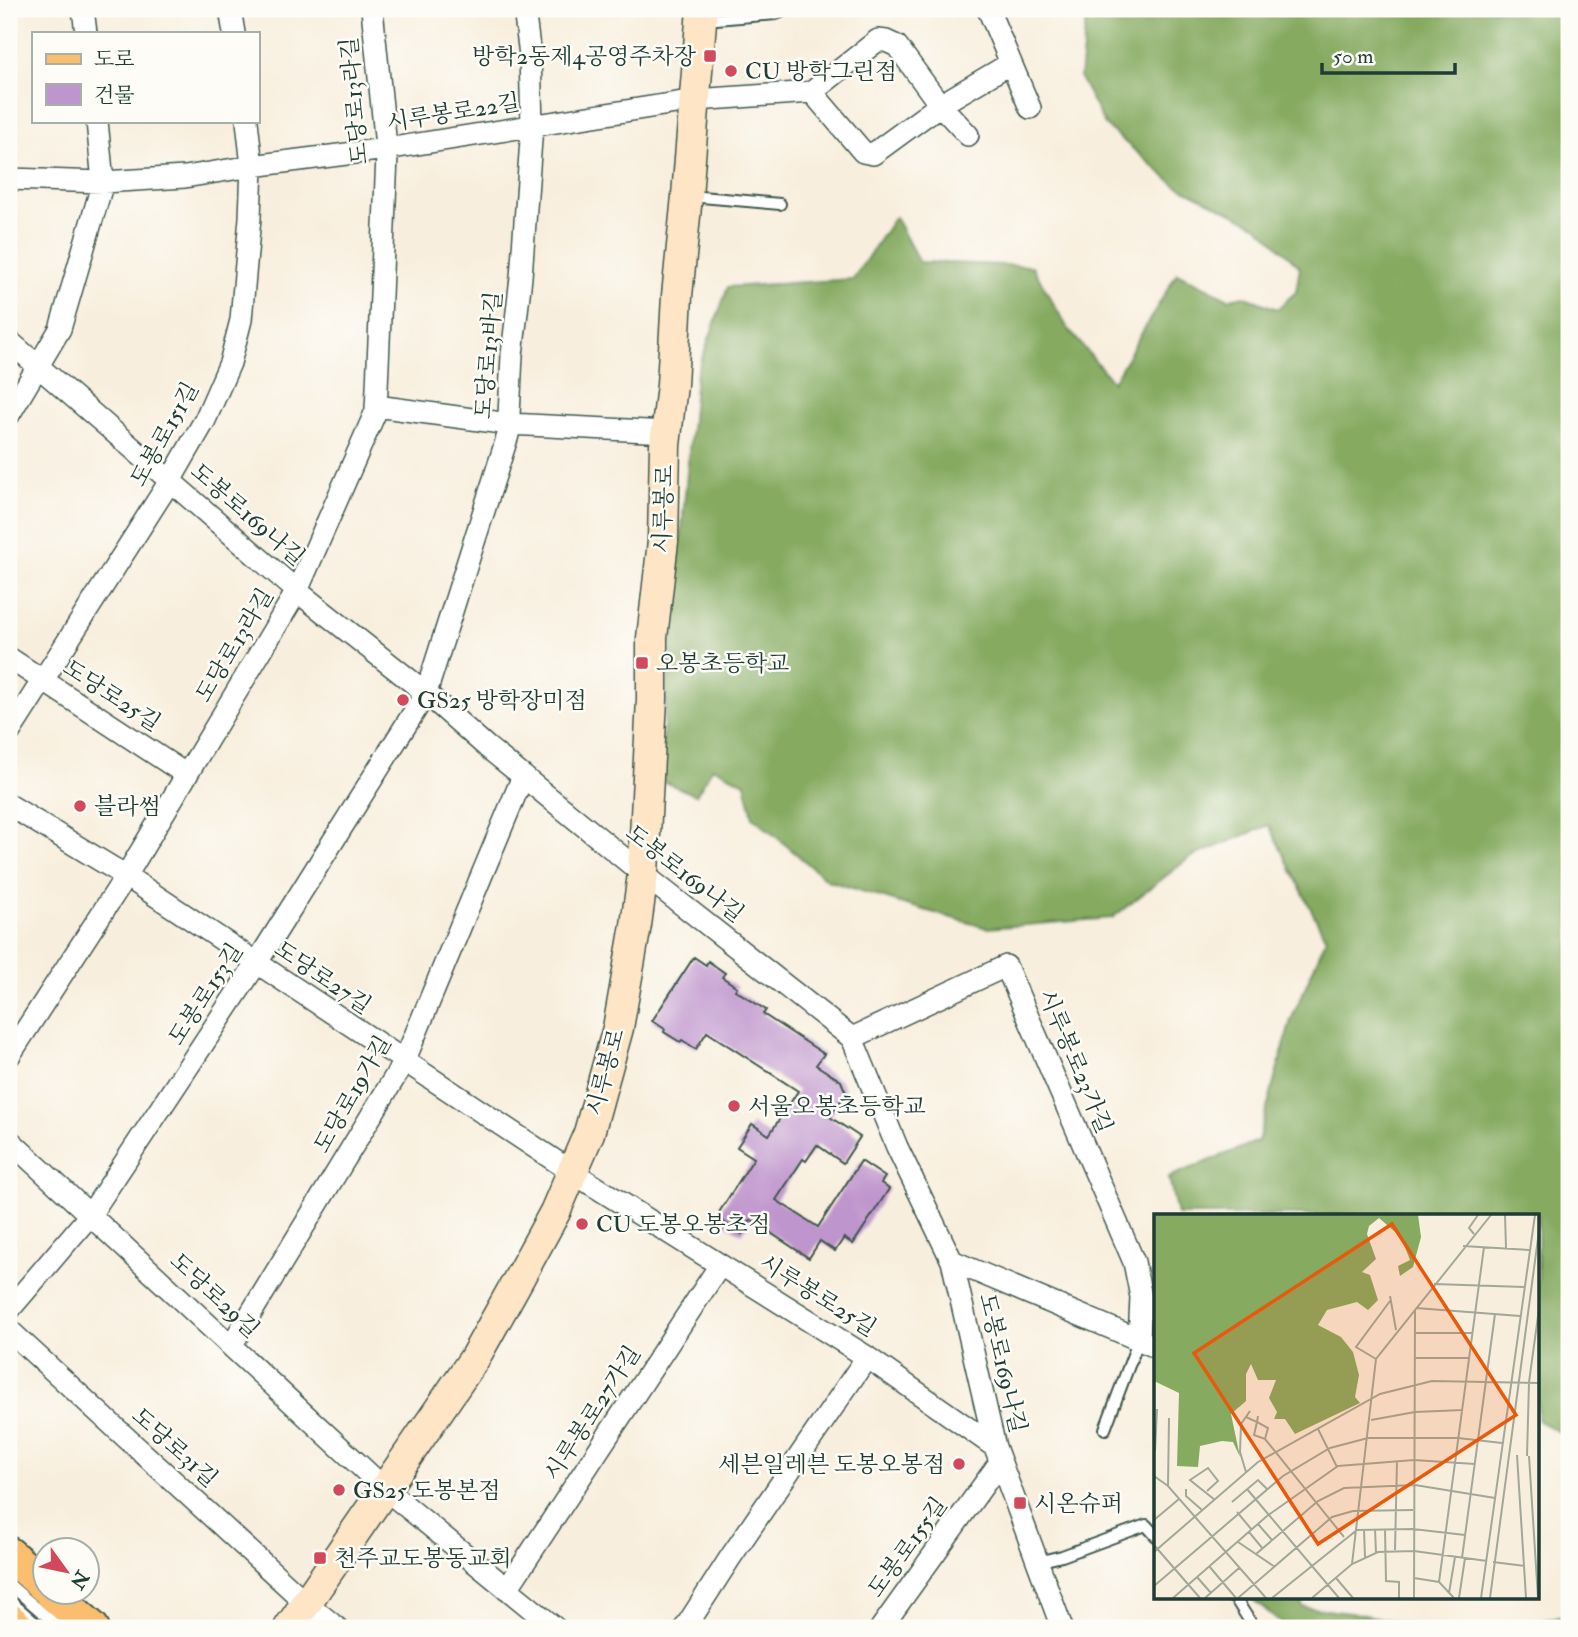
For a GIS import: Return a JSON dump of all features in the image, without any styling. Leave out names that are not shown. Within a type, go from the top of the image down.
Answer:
[{"type":"main road","points":[[9,1554],[32,1575]]},
{"type":"main road","points":[[68,1606],[92,1628]]},
{"type":"main road","points":[[9,1620],[18,1628]]},
{"type":"street","points":[[83,9],[86,32]]},
{"type":"street","points":[[230,9],[234,32]]},
{"type":"street","name":"도당로13라길","points":[[9,1056],[126,876],[297,591],[376,411],[386,149],[372,9]]},
{"type":"street","name":"도당로13바길","points":[[426,693],[508,435],[512,355],[521,277],[532,126],[530,55],[524,9]]},
{"type":"street","points":[[988,9],[1030,108]]},
{"type":"street","name":"시루봉로","points":[[289,1628],[474,1359],[555,1212],[589,1133],[618,1028],[643,874],[652,699],[652,638],[663,541],[667,432],[701,14]]},
{"type":"street","points":[[695,100],[812,92],[878,40],[886,41],[897,46],[940,104],[968,135]]},
{"type":"street","points":[[812,92],[863,152],[873,154],[940,104],[1011,63]]},
{"type":"street","name":"시루봉로22길","points":[[9,179],[103,182],[185,177],[386,149],[695,100]]},
{"type":"street","points":[[9,415],[60,329],[103,182],[97,122]]},
{"type":"street","name":"도봉로151길","points":[[9,733],[170,481],[205,420],[230,363],[241,320],[252,166],[247,122]]},
{"type":"street","name":"도봉로169나길","points":[[9,341],[297,591],[426,693],[643,874],[852,1038],[897,1147],[952,1261],[998,1455],[1062,1628]]},
{"type":"street","name":"시루봉로","points":[[376,406],[509,424],[667,432]]},
{"type":"street","name":"도당로25길","points":[[9,658],[187,775]]},
{"type":"street","name":"도봉로153길","points":[[9,1310],[90,1215],[256,964],[426,693]]},
{"type":"street","name":"도당로19가길","points":[[231,1346],[404,1062],[523,776]]},
{"type":"street","name":"도당로27길","points":[[9,804],[126,876],[572,1172]]},
{"type":"street","name":"시루봉로23가길","points":[[852,1038],[1006,966],[1134,1262],[1148,1343]]},
{"type":"street","name":"도당로29길","points":[[9,1140],[385,1489],[555,1628]]},
{"type":"street","name":"시루봉로25길","points":[[572,1172],[867,1357],[998,1455]]},
{"type":"street","points":[[952,1261],[1148,1343]]},
{"type":"street","name":"시루봉로27가길","points":[[507,1589],[720,1265]]},
{"type":"street","name":"도당로31길","points":[[9,1330],[306,1603],[338,1628]]},
{"type":"street","points":[[685,1628],[867,1357]]},
{"type":"street","name":"도봉로155길","points":[[881,1628],[998,1455]]},
{"type":"lane","points":[[701,14],[776,14],[788,9]]},
{"type":"lane","points":[[687,196],[780,204]]},
{"type":"lane","points":[[1105,1429],[1148,1343]]},
{"type":"lane","points":[[1037,1562],[1062,1556],[1146,1525],[1154,1534]]},
{"type":"lane","points":[[9,1584],[60,1628]]},
{"type":"lane","points":[[1235,1598],[1254,1628]]},
{"type":"lane","points":[[9,1600],[41,1628]]},
{"type":"green space","points":[[1087,9],[1569,9],[1569,1437],[1540,1422],[1540,1214],[1177,1214],[1169,1177],[1258,1141],[1291,1020],[1326,939],[1269,825],[1189,858],[1112,918],[987,928],[827,880],[753,817],[745,783],[713,767],[696,795],[659,780],[696,375],[728,287],[853,279],[895,217],[919,262],[1032,266],[1068,329],[1113,382],[1177,273],[1229,299],[1244,296],[1277,309],[1296,292],[1300,267],[1258,226],[1174,184],[1105,125],[1080,78]]},
{"type":"green space","points":[[1251,1598],[1303,1598],[1302,1607],[1366,1615],[1424,1628],[1288,1628]]},
{"type":"green space","points":[[1569,1614],[1569,1628],[1513,1628]]},
{"type":"building","points":[[694,957],[706,965],[708,961],[725,973],[722,977],[737,987],[735,990],[766,1010],[763,1014],[824,1054],[816,1065],[841,1081],[846,1093],[830,1117],[860,1137],[843,1163],[817,1145],[806,1161],[803,1159],[776,1200],[818,1227],[861,1161],[885,1177],[881,1183],[889,1189],[853,1244],[844,1238],[835,1251],[820,1241],[809,1258],[751,1220],[742,1234],[716,1217],[754,1158],[737,1147],[752,1124],[769,1135],[798,1091],[707,1032],[696,1049],[664,1032],[665,1029],[652,1021]]},
{"type":"place","name":"방학2동제4공영주차장","points":[[710,56]]},
{"type":"place","name":"CU 방학그린점","points":[[731,71]]},
{"type":"place","name":"오봉초등학교","points":[[642,663]]},
{"type":"place","name":"GS25 방학장미점","points":[[403,700]]},
{"type":"place","name":"블라썸","points":[[80,806]]},
{"type":"place","name":"서울오봉초등학교","points":[[734,1106]]},
{"type":"place","name":"CU 도봉오봉초점","points":[[582,1224]]},
{"type":"place","name":"세븐일레븐 도봉오봉점","points":[[959,1464]]},
{"type":"place","name":"GS25 도봉본점","points":[[339,1490]]},
{"type":"place","name":"시온슈퍼","points":[[1020,1503]]},
{"type":"place","name":"천주교도봉동교회","points":[[320,1558]]}]
